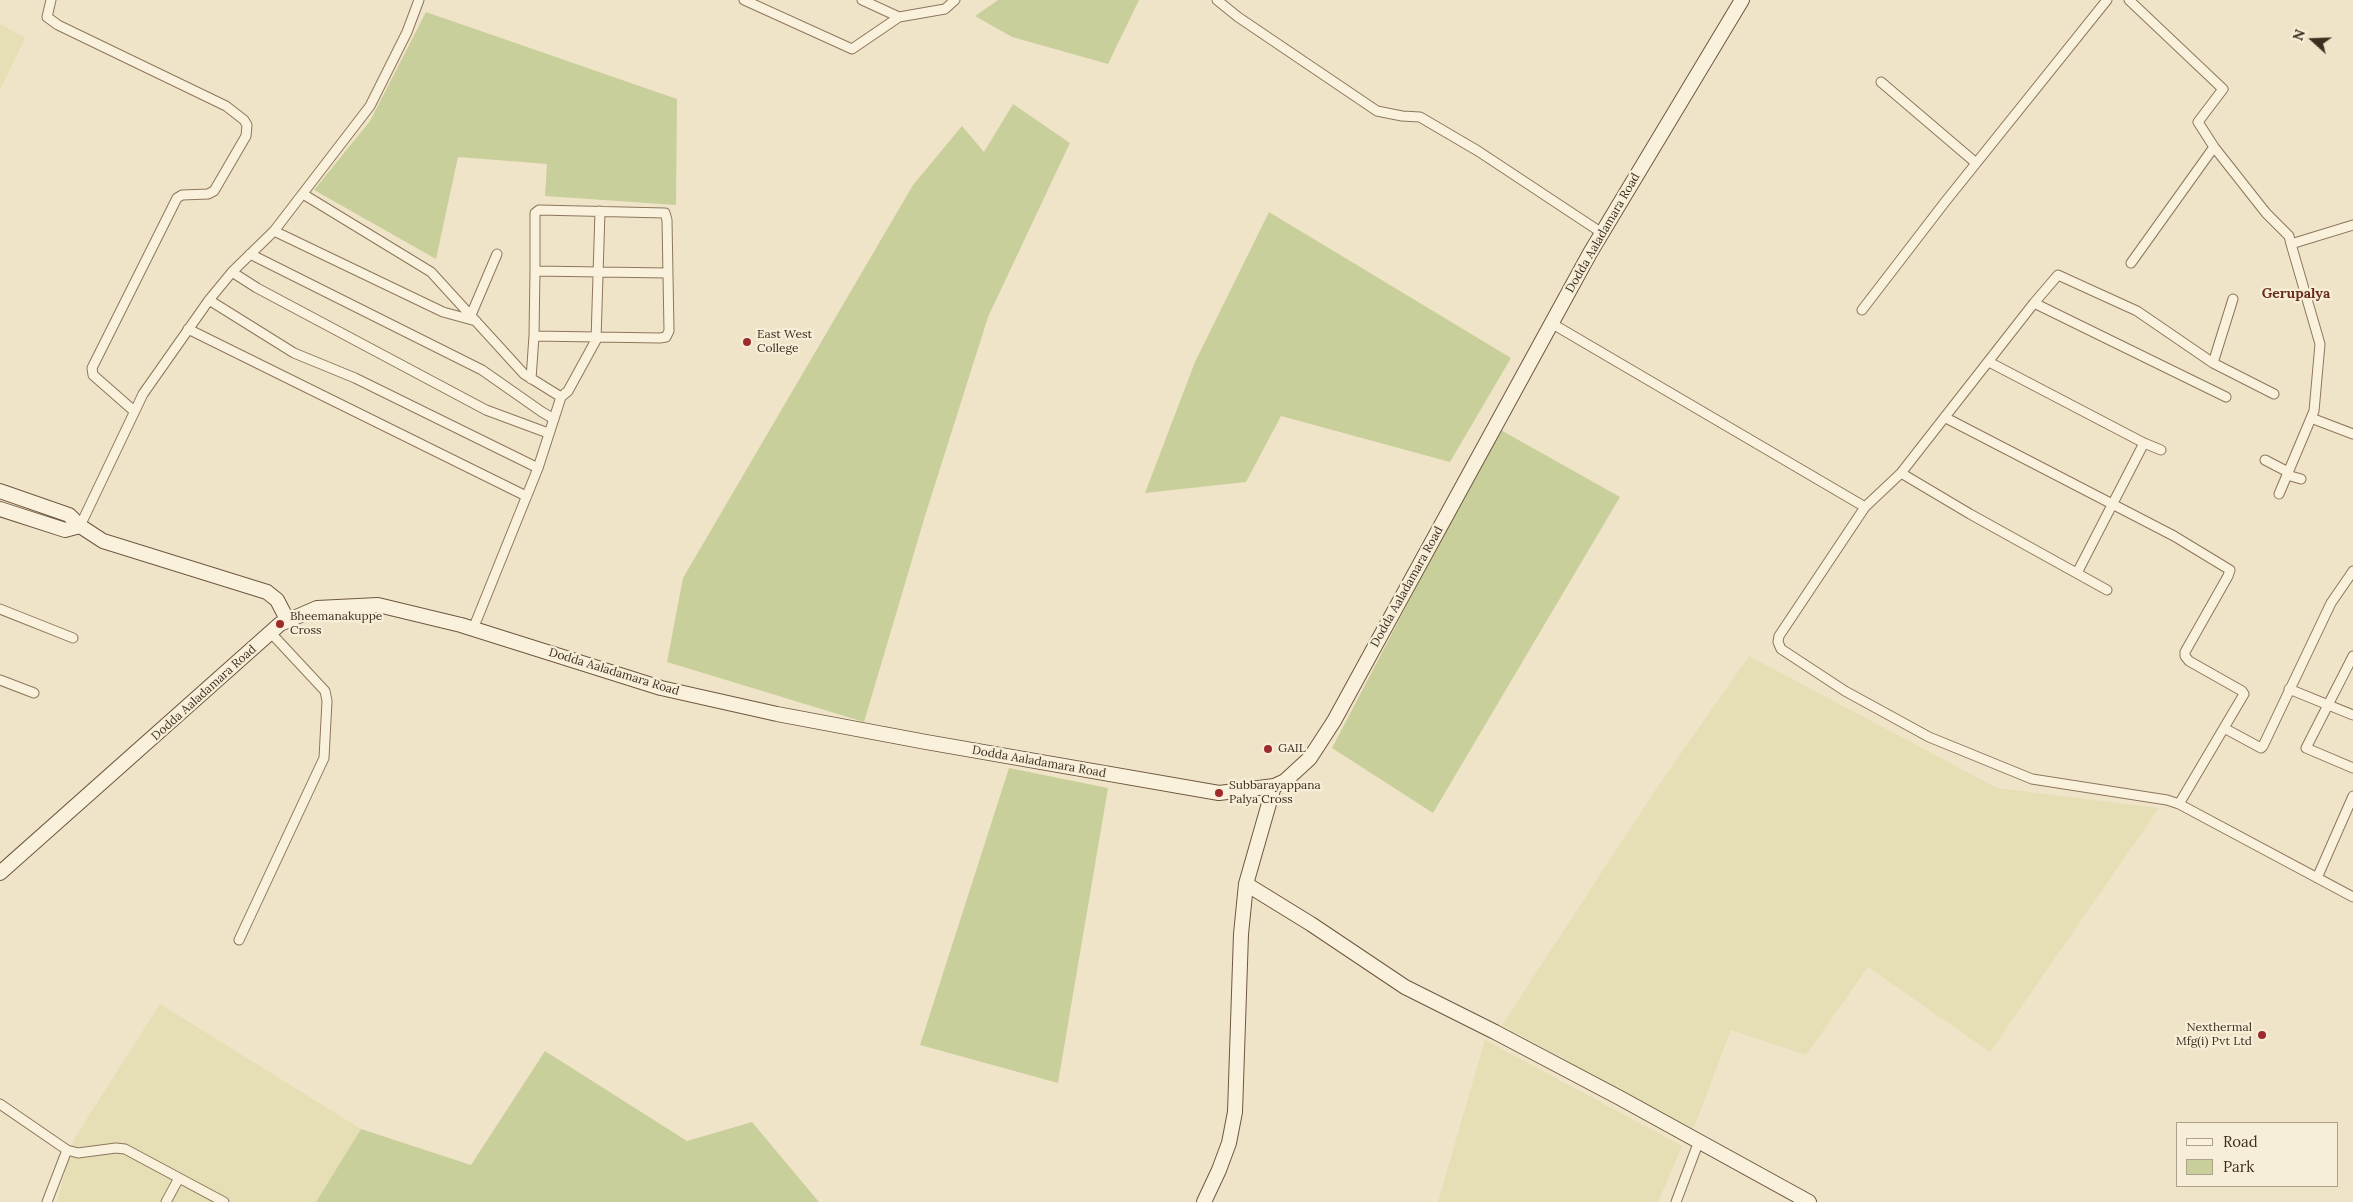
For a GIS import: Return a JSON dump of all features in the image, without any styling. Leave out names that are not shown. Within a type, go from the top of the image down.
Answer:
[{"type":"main road","name":"Dodda Aaladamara Road","points":[[0,873],[280,624],[317,608],[378,605],[473,628],[661,688],[777,714],[1219,793],[1274,786],[1285,781],[1310,758],[1334,721],[1550,323],[1742,0]]},
{"type":"main road","points":[[0,491],[69,515],[80,526],[103,541],[267,592],[277,600],[288,621]]},
{"type":"main road","points":[[0,509],[65,530],[80,526]]},
{"type":"main road","points":[[1204,1202],[1229,1143],[1235,1112],[1242,934],[1246,884],[1274,786]]},
{"type":"main road","points":[[1246,884],[1311,924],[1405,988],[1512,1040],[1809,1202]]},
{"type":"street","points":[[51,0],[47,17],[58,25],[226,106],[244,120],[247,125],[246,136],[214,191],[208,194],[182,194],[177,198],[92,368],[93,375],[134,410]]},
{"type":"street","points":[[80,526],[143,394],[209,300],[232,272],[274,231],[370,106],[406,32],[419,0]]},
{"type":"street","points":[[744,0],[852,49],[899,17],[945,9],[955,0]]},
{"type":"street","points":[[862,0],[899,17]]},
{"type":"street","points":[[1217,0],[1238,17],[1376,111],[1420,117],[1478,151],[1602,233]]},
{"type":"street","points":[[1862,310],[1976,163],[2107,0]]},
{"type":"street","points":[[2129,0],[2223,89],[2198,122],[2214,147],[2266,213],[2289,236],[2320,344],[2314,411],[2279,494]]},
{"type":"street","points":[[1881,82],[1976,163]]},
{"type":"street","points":[[2131,263],[2214,147]]},
{"type":"street","points":[[303,194],[431,272],[524,374],[561,397]]},
{"type":"street","points":[[531,378],[534,336],[536,213],[539,210],[665,213],[667,220],[669,331],[666,337],[534,336]]},
{"type":"street","points":[[473,628],[538,468],[561,397],[568,391],[595,344],[600,272],[600,211]]},
{"type":"street","points":[[2291,244],[2353,225]]},
{"type":"street","points":[[274,231],[442,312],[474,318]]},
{"type":"street","points":[[250,254],[482,370],[542,412],[554,418]]},
{"type":"street","points":[[474,318],[497,254]]},
{"type":"street","points":[[232,272],[257,288],[486,410],[548,433]]},
{"type":"street","points":[[535,272],[667,273]]},
{"type":"street","points":[[2274,394],[2213,363],[2137,311],[2058,275],[1901,473],[1865,508],[1779,636],[1778,646],[1846,691],[1929,737],[2032,779],[2167,800],[2178,804],[2353,897]]},
{"type":"street","points":[[2213,363],[2234,299]]},
{"type":"street","points":[[209,300],[294,353],[355,378],[538,468]]},
{"type":"street","points":[[2034,303],[2226,398]]},
{"type":"street","points":[[1550,323],[1865,508]]},
{"type":"street","points":[[188,329],[526,496]]},
{"type":"street","points":[[1989,362],[2144,443],[2161,450]]},
{"type":"street","points":[[1946,418],[2174,536],[2230,570],[2185,652],[2189,661],[2242,691],[2244,694],[2178,804]]},
{"type":"street","points":[[2311,418],[2353,434]]},
{"type":"street","points":[[2077,574],[2144,443]]},
{"type":"street","points":[[2264,460],[2301,479]]},
{"type":"street","points":[[1901,473],[1970,514],[2107,590]]},
{"type":"street","points":[[2224,728],[2262,747],[2331,603],[2353,571]]},
{"type":"street","points":[[0,609],[73,638]]},
{"type":"street","points":[[240,940],[324,758],[327,701],[325,691],[271,633]]},
{"type":"street","points":[[2352,659],[2330,705],[2306,748],[2353,768]]},
{"type":"street","points":[[0,680],[34,693]]},
{"type":"street","points":[[2289,690],[2353,715]]},
{"type":"street","points":[[2317,878],[2353,796]]},
{"type":"street","points":[[0,1104],[68,1150],[78,1153],[116,1148],[126,1149],[224,1202]]},
{"type":"street","points":[[1676,1202],[1699,1141]]},
{"type":"street","points":[[47,1202],[68,1150]]},
{"type":"street","points":[[166,1202],[179,1178]]},
{"type":"shaded area","points":[[0,24],[25,38],[0,90]]},
{"type":"shaded area","points":[[1749,656],[1997,788],[2159,808],[1990,1052],[1868,967],[1806,1055],[1731,1030],[1693,1130],[1502,1025],[1656,789]]},
{"type":"shaded area","points":[[160,1004],[361,1129],[316,1202],[57,1202],[74,1139]]},
{"type":"shaded area","points":[[1485,1040],[1682,1146],[1658,1202],[1438,1202]]},
{"type":"green space","points":[[998,0],[1139,0],[1108,64],[1012,37],[975,16]]},
{"type":"green space","points":[[426,12],[677,99],[676,205],[545,196],[547,164],[458,157],[436,259],[314,190],[370,121]]},
{"type":"green space","points":[[1013,104],[1070,143],[988,317],[925,516],[864,722],[667,662],[683,578],[913,185],[962,126],[984,152]]},
{"type":"green space","points":[[1269,212],[1511,358],[1450,462],[1281,416],[1246,482],[1145,493],[1195,362]]},
{"type":"green space","points":[[1499,429],[1620,497],[1433,813],[1332,748]]},
{"type":"green space","points":[[1009,768],[1108,788],[1058,1083],[920,1045]]},
{"type":"green space","points":[[545,1051],[687,1141],[752,1122],[819,1202],[316,1202],[361,1129],[471,1165]]},
{"type":"place","name":"East West College","points":[[747,342]]},
{"type":"place","name":"Bheemanakuppe Cross","points":[[280,624]]},
{"type":"place","name":"GAIL","points":[[1268,749]]},
{"type":"place","name":"Subbarayappana Palya Cross","points":[[1219,793]]},
{"type":"place","name":"Nexthermal Mfg(i) Pvt Ltd","points":[[2262,1035]]},
{"type":"district","name":"Gerupalya","points":[[2296,294]]}]
